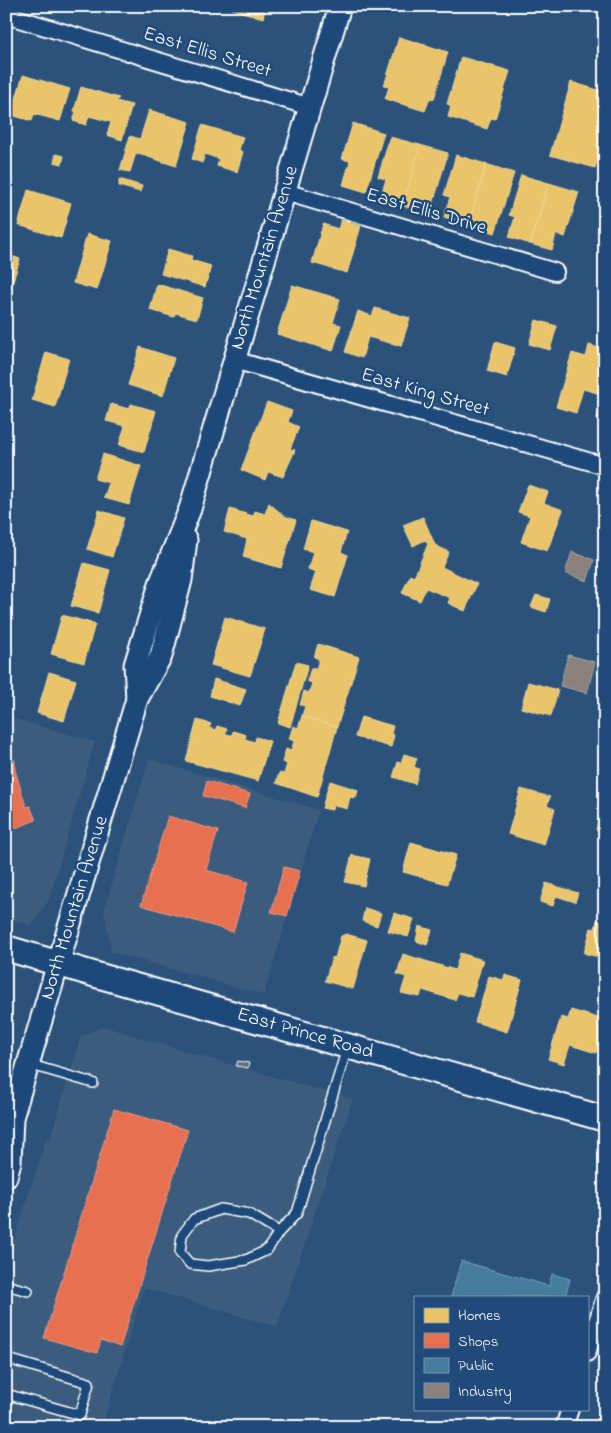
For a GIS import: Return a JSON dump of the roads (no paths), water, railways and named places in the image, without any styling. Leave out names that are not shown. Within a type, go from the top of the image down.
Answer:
[{"type":"main road","name":"East Prince Road","points":[[6,948],[605,1119]]},
{"type":"street","name":"North Mountain Avenue","points":[[6,1177],[10,1162],[9,1121],[28,1064],[137,699],[161,656],[181,580],[190,509],[340,6]]},
{"type":"street","name":"East Ellis Street","points":[[6,15],[310,107]]},
{"type":"street","name":"East Ellis Drive","points":[[284,192],[555,272]]},
{"type":"street","name":"East King Street","points":[[234,360],[605,466]]},
{"type":"street","points":[[588,1350],[605,1297]]},
{"type":"street","points":[[564,1427],[570,1410]]},
{"type":"lane","points":[[279,1232],[249,1214],[221,1209],[194,1219],[182,1234],[180,1253],[190,1264],[208,1266],[246,1260],[267,1250],[279,1232],[297,1213],[348,1046]]},
{"type":"lane","points":[[28,1064],[93,1083]]},
{"type":"lane","points":[[6,1285],[28,1291]]},
{"type":"lane","points":[[6,1394],[80,1415],[89,1383],[8,1359]]}]
